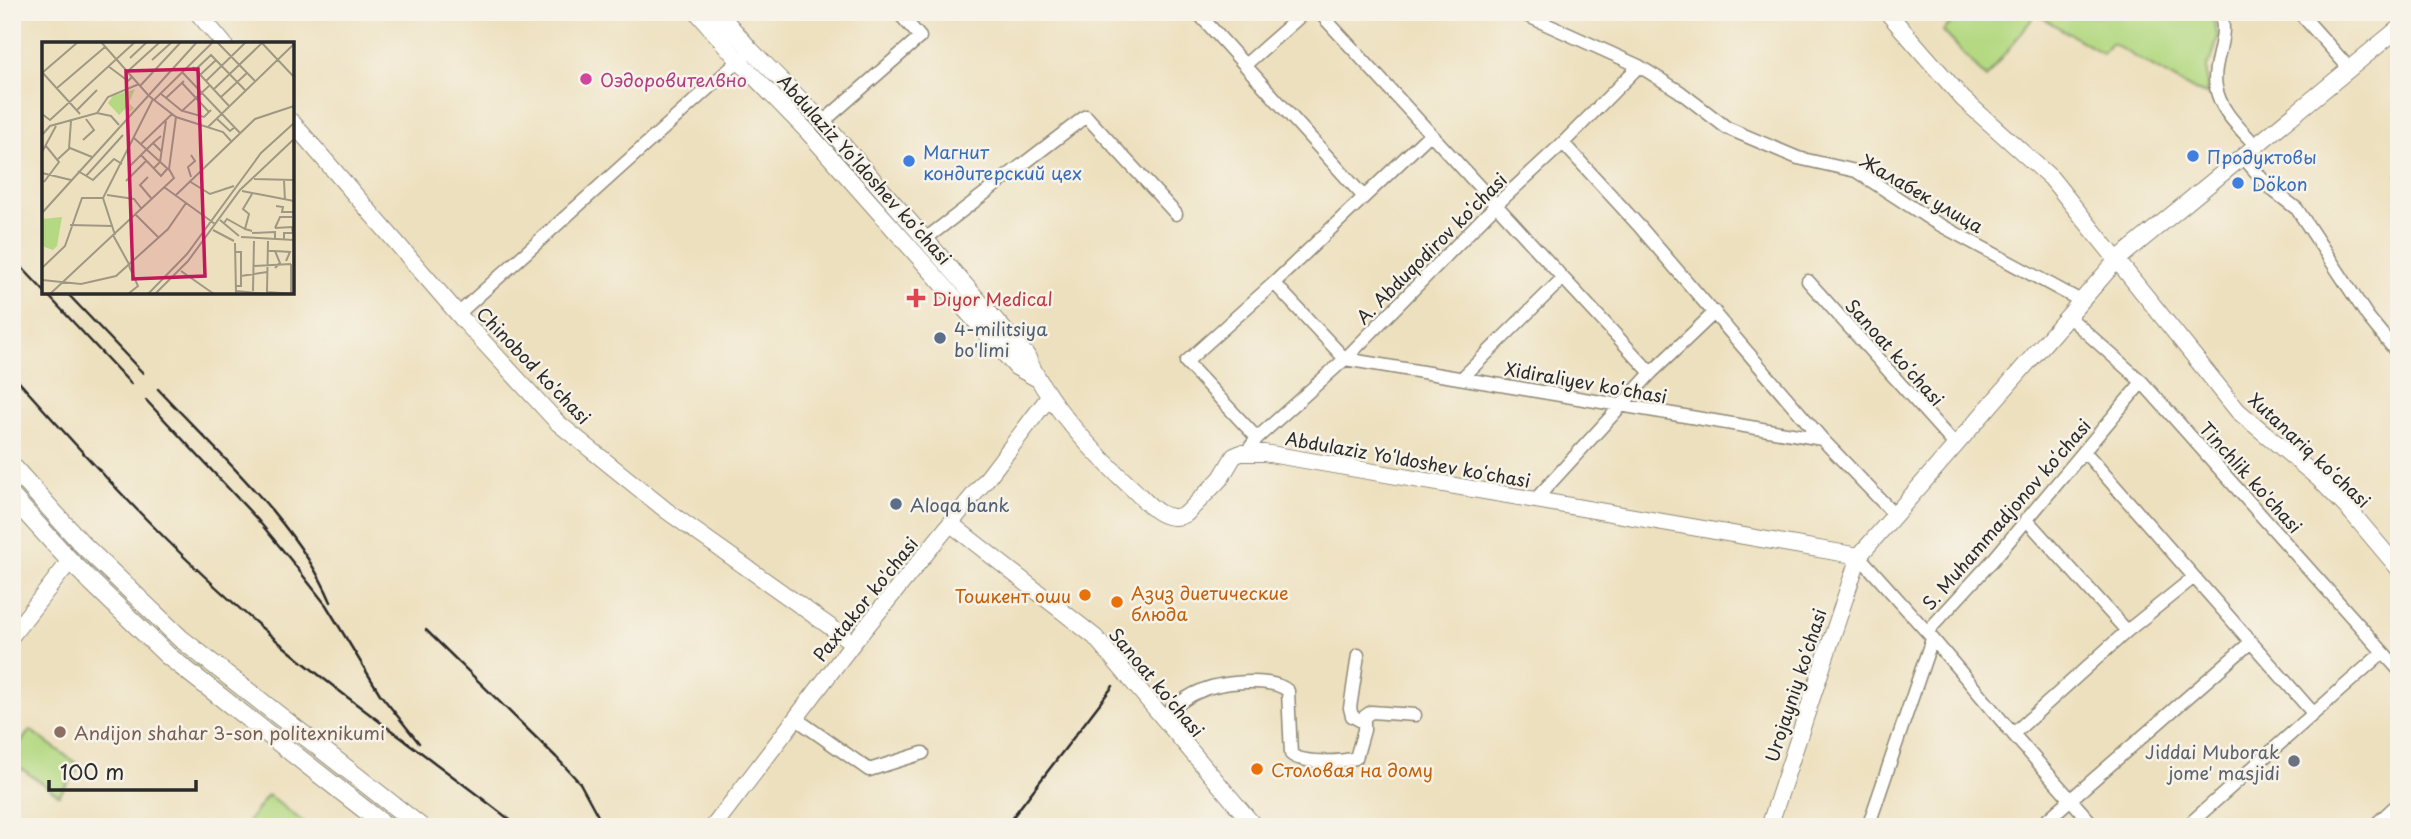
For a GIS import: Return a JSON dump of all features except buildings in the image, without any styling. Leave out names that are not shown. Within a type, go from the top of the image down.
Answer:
[{"type":"main road","points":[[197,12],[222,42]]},
{"type":"main road","name":"Abdulaziz Yoʻldoshev koʻchasi","points":[[697,12],[822,122],[899,223],[1016,367],[1036,379]]},
{"type":"main road","name":"Abdulaziz Yoʻldoshev koʻchasi","points":[[718,12],[745,55],[807,131],[899,223],[924,240],[1027,356],[1036,379],[1049,397],[1114,471],[1158,512],[1170,517],[1186,514],[1221,478],[1234,456],[1264,453],[1859,556]]},
{"type":"main road","name":"Xutanariq koʻchasi","points":[[1887,12],[1963,99],[2051,178],[2238,411],[2327,487],[2399,569]]},
{"type":"main road","points":[[1859,556],[2117,260],[2399,28]]},
{"type":"main road","name":"Chinobod ko'chasi","points":[[294,124],[458,314],[563,428],[667,511],[853,643]]},
{"type":"main road","name":"Paxtakor ko'chasi","points":[[713,827],[853,643],[951,524],[1049,397]]},
{"type":"main road","points":[[12,466],[82,544],[180,638],[421,827]]},
{"type":"main road","points":[[12,497],[70,561],[167,656],[387,827]]},
{"type":"main road","name":"Sanoat ko'chasi","points":[[951,524],[1095,637],[1255,827]]},
{"type":"main road","name":"Urоjayniy koʻchasi","points":[[1769,827],[1859,556]]},
{"type":"main road","points":[[12,635],[70,561]]},
{"type":"street","points":[[822,122],[920,37],[898,12]]},
{"type":"street","points":[[1197,12],[1363,196]]},
{"type":"street","points":[[1245,65],[1305,12]]},
{"type":"street","points":[[1319,12],[1651,373]]},
{"type":"street","name":"Жалабек улица","points":[[1519,12],[1639,66],[1679,90],[1727,128],[1798,158],[1856,171],[1933,221],[2081,302]]},
{"type":"street","points":[[2220,12],[2225,24],[2215,85],[2222,106],[2270,188],[2297,209],[2368,317],[2399,355]]},
{"type":"street","points":[[2299,12],[2349,68]]},
{"type":"street","points":[[458,314],[745,55]]},
{"type":"street","name":"A. Abduqodirov koʻchasi","points":[[1246,453],[1257,438],[1345,359],[1496,205],[1563,143],[1639,66]]},
{"type":"street","points":[[924,240],[1086,116],[1176,214]]},
{"type":"street","points":[[1257,438],[1186,362],[1274,283],[1430,134]]},
{"type":"street","points":[[1563,143],[1715,312],[1822,439],[1894,514]]},
{"type":"street","points":[[1462,378],[1563,278]]},
{"type":"street","name":"Sanoat koʻchasi","points":[[1808,281],[1956,446]]},
{"type":"street","points":[[1274,283],[1345,359]]},
{"type":"street","points":[[1534,501],[1651,373],[1715,312]]},
{"type":"street","name":"Tinchlik ko'chasi","points":[[2069,317],[2142,382],[2399,670]]},
{"type":"street","name":"Xidiraliyev koʻchasi","points":[[1345,359],[1822,439]]},
{"type":"street","name":"S. Muhammadjonov koʻchasi","points":[[2095,827],[1930,635],[2142,382]]},
{"type":"street","points":[[2084,451],[2314,713]]},
{"type":"street","points":[[2026,519],[2127,631]]},
{"type":"street","points":[[1859,556],[1930,635],[1868,827]]},
{"type":"street","points":[[2013,734],[2127,631],[2194,577]]},
{"type":"street","points":[[2039,827],[2251,642]]},
{"type":"street","points":[[2186,827],[2383,652]]},
{"type":"street","points":[[1357,655],[1350,708],[1352,716],[1363,722]]},
{"type":"street","points":[[1162,716],[1197,692],[1219,685],[1253,682],[1284,687],[1288,691],[1289,748],[1291,754],[1300,760],[1356,758],[1364,730],[1364,717],[1371,712],[1415,715]]},
{"type":"street","points":[[795,718],[869,770],[923,753]]},
{"type":"street","points":[[2373,827],[2399,803]]},
{"type":"green space","points":[[1962,12],[2211,12],[2218,37],[2207,66],[2207,95],[2195,91],[2111,43],[2103,54],[2036,14],[1986,78],[1943,31]]},
{"type":"green space","points":[[30,730],[80,766],[59,795],[12,762],[12,755]]},
{"type":"green space","points":[[268,795],[310,827],[253,827],[247,823]]},
{"type":"railway","points":[[12,257],[42,289]]},
{"type":"railway","points":[[47,294],[131,384]]},
{"type":"railway","points":[[68,294],[143,373]]},
{"type":"railway","points":[[12,374],[133,505],[229,599],[325,680],[519,827]]},
{"type":"railway","points":[[158,389],[277,517],[317,573],[331,602]]},
{"type":"railway","points":[[146,400],[257,519],[290,559],[326,605],[380,694],[419,743]]},
{"type":"railway","points":[[426,630],[580,783],[604,827]]},
{"type":"railway","points":[[1005,827],[1113,686]]},
{"type":"place","name":"Оэдоровителвно","points":[[586,79]]},
{"type":"place","name":"Продуктовы","points":[[2193,156]]},
{"type":"place","name":"Магнит кондитерский цех","points":[[909,161]]},
{"type":"place","name":"Dökon","points":[[2238,183]]},
{"type":"place","name":"Diyor Medical","points":[[916,298]]},
{"type":"place","name":"4-militsiya bo'limi","points":[[940,338]]},
{"type":"place","name":"Aloqa bank","points":[[896,504]]},
{"type":"place","name":"Тошкент оши","points":[[1085,595]]},
{"type":"place","name":"Азиз диетические блюда","points":[[1117,602]]},
{"type":"place","name":"Andijon shahar 3-son politexnikumi","points":[[60,732]]},
{"type":"place","name":"Jiddai Muborak jome' masjidi","points":[[2294,761]]},
{"type":"place","name":"Столовая на дому","points":[[1257,769]]}]
